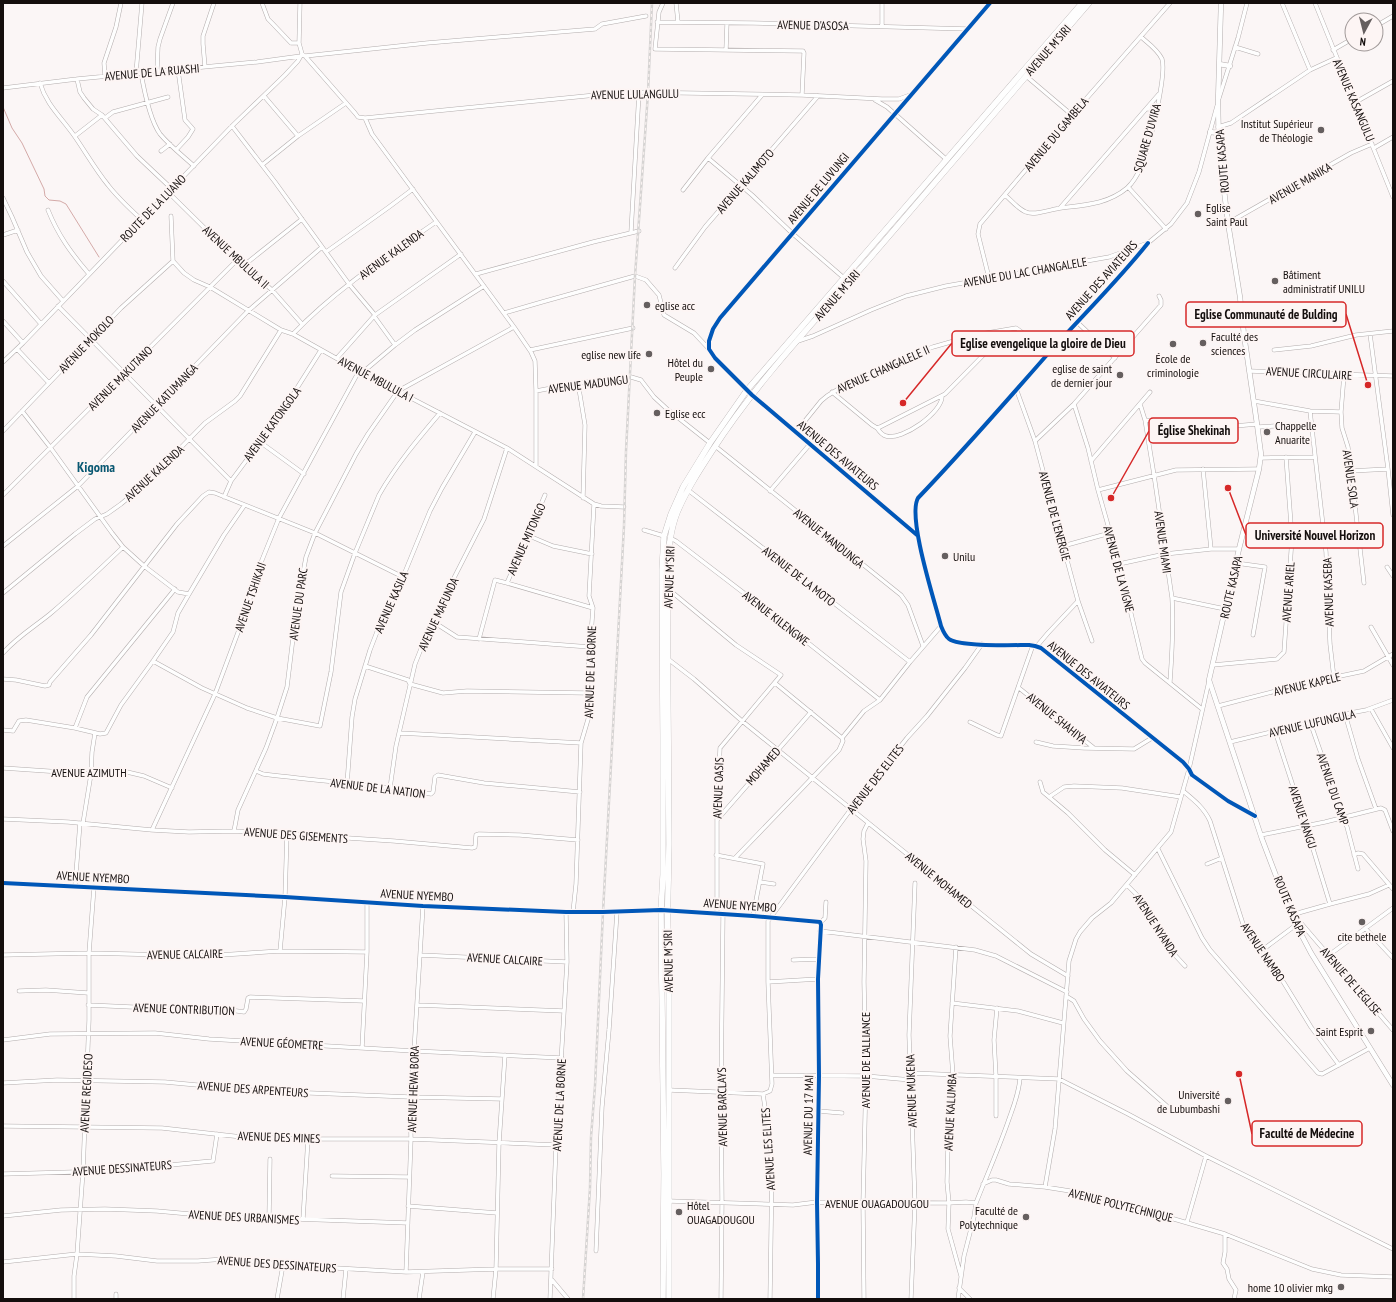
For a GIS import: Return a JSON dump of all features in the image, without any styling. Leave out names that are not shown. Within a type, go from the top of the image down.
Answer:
[{"type":"highway","name":"AVENUE M'SIRI","points":[[667,537],[688,490],[713,444],[796,342],[876,251],[949,161],[1082,3]]},
{"type":"highway","name":"AVENUE M'SIRI","points":[[663,1299],[667,1203],[669,1090],[663,875],[664,570],[671,514],[676,501],[747,390],[844,278],[1026,76],[1089,3]]},
{"type":"highway","name":"AVENUE M'SIRI","points":[[664,570],[668,588],[669,870],[664,910],[662,1030],[669,1299]]},
{"type":"main road","name":"ROUTE KASAPA","points":[[1221,3],[1218,133],[1228,223],[1240,297],[1261,458],[1209,680],[1261,835],[1291,915],[1311,953],[1393,1085]]},
{"type":"main road","points":[[1219,64],[1230,66]]},
{"type":"main road","points":[[1210,132],[1218,133]]},
{"type":"street","points":[[105,76],[104,63],[116,27],[121,3]]},
{"type":"street","points":[[136,73],[142,3]]},
{"type":"street","points":[[157,71],[158,47],[173,3]]},
{"type":"street","points":[[205,67],[203,36],[214,3]]},
{"type":"street","points":[[262,3],[268,18],[272,23],[291,43],[299,44]]},
{"type":"street","points":[[300,3],[299,44],[303,55],[357,115],[365,118],[372,134],[476,274],[530,350],[534,358],[536,390],[536,466]]},
{"type":"street","points":[[663,3],[657,22],[655,49],[803,51],[802,96]]},
{"type":"street","points":[[676,3],[678,22]]},
{"type":"street","points":[[882,3],[882,26]]},
{"type":"street","name":"AVENUE DE LUVUNGI","points":[[709,348],[710,336],[720,318],[990,3]]},
{"type":"street","name":"AVENUE DU GAMBELA","points":[[989,278],[978,230],[980,224],[1072,115],[1170,3]]},
{"type":"street","name":"AVENUE DU LAC CHANGALELE","points":[[788,342],[796,342],[813,336],[894,300],[946,286],[1109,257],[1148,243],[1166,229],[1181,212],[1190,195],[1199,172],[1247,3]]},
{"type":"street","points":[[1282,3],[1310,70]]},
{"type":"street","name":"AVENUE KASANGULU","points":[[1315,3],[1354,103],[1392,194]]},
{"type":"street","name":"AVENUE DE LA RUASHI","points":[[3,88],[105,76],[178,70],[303,55],[595,29],[602,24],[646,16]]},
{"type":"street","points":[[1384,21],[1393,16]]},
{"type":"street","name":"AVENUE D'ASOSA","points":[[657,22],[968,29]]},
{"type":"street","points":[[726,23],[726,50]]},
{"type":"street","points":[[1141,36],[1157,51],[1162,60],[1162,85],[1160,93]]},
{"type":"street","points":[[1333,50],[1344,44]]},
{"type":"street","points":[[1235,47],[1258,54]]},
{"type":"street","name":"ROUTE DE LA LUANO","points":[[3,362],[303,55]]},
{"type":"street","points":[[1218,127],[1231,123],[1310,70],[1336,58]]},
{"type":"street","points":[[176,150],[193,129],[185,120],[178,70]]},
{"type":"street","points":[[141,73],[147,103],[159,133],[194,166]]},
{"type":"street","points":[[1026,76],[1072,115]]},
{"type":"street","points":[[77,79],[82,95],[93,109],[104,117],[137,156],[172,189]]},
{"type":"street","points":[[1354,103],[1393,81]]},
{"type":"street","points":[[40,83],[47,101],[75,136],[109,185],[125,204],[142,220]]},
{"type":"street","name":"AVENUE LULANGULU","points":[[365,118],[626,92],[818,96],[874,99],[899,99],[912,94]]},
{"type":"street","points":[[631,232],[640,93]]},
{"type":"street","name":"SQUARE D'UVIRA","points":[[1060,208],[1160,93]]},
{"type":"street","name":"SQUARE D'UVIRA","points":[[1060,208],[1098,203],[1114,196],[1128,187],[1136,178],[1142,164],[1160,93]]},
{"type":"street","points":[[683,190],[708,158],[762,95]]},
{"type":"street","points":[[264,96],[298,136]]},
{"type":"street","name":"AVENUE KALIMOTO","points":[[675,268],[705,227],[818,96]]},
{"type":"street","points":[[75,136],[113,112],[168,97]]},
{"type":"street","points":[[874,99],[895,114],[949,161]]},
{"type":"street","points":[[262,165],[298,136],[346,103]]},
{"type":"street","points":[[1145,109],[1151,109],[1155,114]]},
{"type":"street","points":[[232,126],[349,284],[375,315],[395,345]]},
{"type":"street","name":"AVENUE MANIKA","points":[[1228,223],[1351,153],[1373,146],[1393,137]]},
{"type":"street","points":[[161,151],[170,144]]},
{"type":"street","points":[[708,158],[844,278]]},
{"type":"street","points":[[1128,187],[1166,229]]},
{"type":"street","points":[[326,252],[413,189]]},
{"type":"street","name":"AVENUE MBULULA II","points":[[168,192],[243,266],[272,290],[302,324]]},
{"type":"street","points":[[1005,195],[1024,212],[1028,213],[1060,208]]},
{"type":"street","points":[[3,199],[18,230],[25,249],[37,270],[63,301]]},
{"type":"street","points":[[48,210],[60,237],[89,274]]},
{"type":"street","points":[[171,216],[173,261]]},
{"type":"street","points":[[243,266],[302,220]]},
{"type":"street","name":"AVENUE KALENDA","points":[[293,334],[302,324],[349,284],[436,222]]},
{"type":"street","points":[[3,235],[18,230]]},
{"type":"street","points":[[476,274],[639,231]]},
{"type":"street","name":"AVENUE DES AVIATEURS","points":[[1148,243],[1114,284],[1046,356],[1017,391],[918,498],[915,508],[917,535],[942,626],[945,635],[952,641],[963,644],[1035,646],[1045,651],[1183,762],[1192,775],[1228,801],[1255,816]]},
{"type":"street","name":"AVENUE KATUMANGA","points":[[3,546],[78,486],[248,311],[322,248]]},
{"type":"street","points":[[337,358],[375,315],[460,254]]},
{"type":"street","name":"AVENUE MAKUTANO","points":[[3,495],[237,260]]},
{"type":"street","name":"AVENUE MBULULA I","points":[[173,261],[189,277],[281,330],[293,334],[507,448],[583,498],[601,506],[624,507]]},
{"type":"street","name":"AVENUE MOKOLO","points":[[3,431],[121,308],[173,261]]},
{"type":"street","points":[[504,313],[635,276],[646,280],[657,293],[661,302],[662,313],[694,333],[709,348],[715,358],[747,390]]},
{"type":"street","points":[[3,281],[41,324]]},
{"type":"street","points":[[361,371],[395,345],[484,286]]},
{"type":"street","points":[[1035,441],[1074,404],[1161,305],[1159,296]]},
{"type":"street","points":[[58,306],[231,481]]},
{"type":"street","points":[[3,321],[23,343]]},
{"type":"street","points":[[1078,323],[1115,358]]},
{"type":"street","points":[[398,391],[514,327]]},
{"type":"street","points":[[530,350],[633,328]]},
{"type":"street","points":[[877,428],[942,396],[1009,329],[1019,329],[1046,356]]},
{"type":"street","name":"AVENUE CHANGALELE II","points":[[796,432],[821,401],[832,392],[908,356],[933,347],[975,335],[1009,329]]},
{"type":"street","name":"AVENUE KALENDA","points":[[3,593],[75,534],[101,516],[115,509],[134,493],[213,416],[238,399],[281,330]]},
{"type":"street","points":[[1274,350],[1311,346],[1356,335],[1393,331]]},
{"type":"street","points":[[1370,334],[1393,515]]},
{"type":"street","points":[[17,349],[49,384]]},
{"type":"street","name":"AVENUE KATONGOLA","points":[[224,497],[231,481],[290,401],[321,350]]},
{"type":"street","name":"AVENUE CIRCULAIRE","points":[[1249,370],[1393,376]]},
{"type":"street","name":"AVENUE TSHIKAJI","points":[[152,830],[215,694],[246,611],[262,560],[279,518],[361,371]]},
{"type":"street","name":"AVENUE SOLA","points":[[1344,375],[1341,412],[1342,428],[1348,447],[1364,583]]},
{"type":"street","name":"AVENUE MADUNGU","points":[[536,390],[578,383],[631,377],[638,379],[646,385],[654,397],[668,410],[713,444]]},
{"type":"street","points":[[578,383],[585,425],[583,498]]},
{"type":"street","name":"AVENUE DES AVIATEURS","points":[[747,390],[917,535]]},
{"type":"street","name":"AVENUE DU PARC","points":[[234,831],[238,810],[256,771],[277,718],[287,687],[304,563],[315,533],[356,454],[398,391]]},
{"type":"street","name":"AVENUE DE L'ENERGIE","points":[[1017,391],[1035,441],[1078,601],[1092,641]]},
{"type":"street","points":[[832,392],[877,428],[883,435],[891,437],[914,429],[932,413],[941,402],[942,396]]},
{"type":"street","points":[[1091,461],[1150,392]]},
{"type":"street","points":[[1254,401],[1310,411],[1341,412]]},
{"type":"street","name":"AVENUE DE LA VIGNE","points":[[1074,404],[1119,564],[1142,659],[1145,664],[1170,682],[1202,710]]},
{"type":"street","name":"AVENUE MIAMI","points":[[1140,404],[1145,420],[1172,598],[1173,639],[1170,682]]},
{"type":"street","points":[[22,411],[123,547],[144,566],[175,589],[181,593],[189,594]]},
{"type":"street","name":"AVENUE KASEBA","points":[[1310,411],[1326,552],[1330,644],[1334,678]]},
{"type":"street","points":[[153,662],[215,694],[247,708],[277,718],[320,726],[331,672],[338,602],[344,580],[379,495],[400,463],[440,413]]},
{"type":"street","points":[[1145,420],[1174,425],[1190,430],[1292,425]]},
{"type":"street","name":"AVENUE KASILA","points":[[347,784],[352,717],[355,699],[380,624],[403,577],[430,511],[475,432]]},
{"type":"street","points":[[260,442],[304,474]]},
{"type":"street","name":"AVENUE MANDUNGA","points":[[713,444],[901,595],[908,605],[923,646]]},
{"type":"street","points":[[770,491],[810,444]]},
{"type":"street","name":"AVENUE MAFUNDA","points":[[390,788],[396,746],[415,664],[432,621],[484,519],[507,448]]},
{"type":"street","name":"AVENUE ARIEL","points":[[1213,665],[1275,659],[1279,658],[1284,652],[1292,538],[1286,457]]},
{"type":"street","points":[[1261,458],[1315,457]]},
{"type":"street","points":[[1203,469],[1210,549]]},
{"type":"street","points":[[1098,490],[1176,470],[1259,469]]},
{"type":"street","points":[[1351,472],[1388,469]]},
{"type":"street","name":"AVENUE DE LA MOTO","points":[[688,490],[910,662]]},
{"type":"street","points":[[3,679],[45,686],[49,685],[90,635],[176,524],[205,494],[211,492],[315,533],[403,577]]},
{"type":"street","name":"AVENUE MITONGO","points":[[507,582],[526,535],[545,496]]},
{"type":"street","name":"AVENUE DE LA BORNE","points":[[573,912],[576,884],[582,743],[589,716],[587,693],[593,608],[589,596],[594,504]]},
{"type":"street","points":[[3,730],[13,730],[21,720],[75,728],[95,733],[106,733],[121,705],[173,632],[178,613],[224,535],[244,506]]},
{"type":"street","name":"AVENUE KILENGWE","points":[[644,530],[676,541],[880,700]]},
{"type":"street","points":[[1063,546],[1110,532]]},
{"type":"street","points":[[526,535],[553,546],[592,554]]},
{"type":"street","points":[[3,653],[25,632],[49,615],[69,598],[123,547]]},
{"type":"street","points":[[1119,564],[1165,554],[1210,549],[1239,549]]},
{"type":"street","points":[[1236,563],[1265,567],[1253,635]]},
{"type":"street","points":[[1387,567],[1393,576]]},
{"type":"street","points":[[479,639],[494,582],[497,580],[593,608]]},
{"type":"street","points":[[668,588],[736,645],[779,673],[780,676],[775,683],[842,738]]},
{"type":"street","points":[[75,728],[87,698],[175,589]]},
{"type":"street","points":[[1172,598],[1225,609]]},
{"type":"street","points":[[970,722],[1001,736],[1035,646],[1078,601]]},
{"type":"street","points":[[432,621],[457,636],[590,647]]},
{"type":"street","points":[[735,858],[841,747],[843,742],[842,738],[864,711],[880,700],[923,646],[942,626]]},
{"type":"street","points":[[1371,627],[1393,665]]},
{"type":"street","name":"AVENUE DES ELITES","points":[[771,917],[851,809],[907,738],[956,680],[982,644]]},
{"type":"street","name":"AVENUE KAPELE","points":[[1218,706],[1307,683],[1368,670],[1393,654]]},
{"type":"street","name":"AVENUE MOHAMED","points":[[668,659],[694,679],[742,721],[1031,954],[1068,976]]},
{"type":"street","points":[[365,666],[408,680],[410,684],[444,693],[467,691],[587,693]]},
{"type":"street","points":[[983,1184],[992,1180],[1010,1184],[1046,1187],[1055,1129],[1069,961],[1076,937],[1088,922],[1111,903],[1171,832],[1189,769],[1209,680]]},
{"type":"street","name":"AVENUE OASIS","points":[[717,914],[716,821],[720,748],[775,683]]},
{"type":"street","name":"AVENUE SHAHIYA","points":[[1019,688],[1094,748]]},
{"type":"street","name":"AVENUE LUFUNGULA","points":[[1230,742],[1310,722],[1372,709],[1393,700]]},
{"type":"street","points":[[1372,709],[1393,748]]},
{"type":"street","name":"MOHAMED","points":[[716,821],[811,712]]},
{"type":"street","points":[[1345,714],[1358,759],[1376,809]]},
{"type":"street","name":"AVENUE DU CAMP","points":[[1310,722],[1343,817],[1358,869]]},
{"type":"street","name":"AVENUE VANGU","points":[[1275,731],[1330,904]]},
{"type":"street","points":[[76,886],[82,823],[91,774],[95,733]]},
{"type":"street","points":[[400,733],[582,743]]},
{"type":"street","points":[[1036,742],[1053,746],[1134,749],[1152,738]]},
{"type":"street","name":"AVENUE AZIMUTH","points":[[3,768],[91,774],[131,772],[172,788]]},
{"type":"street","name":"AVENUE DE LA NATION","points":[[256,771],[263,774],[432,794],[435,776],[438,775],[484,783],[580,792]]},
{"type":"street","points":[[1040,782],[1043,792],[1068,813],[1105,850],[1135,875]]},
{"type":"street","points":[[1049,797],[1064,787],[1074,786],[1122,788],[1181,797]]},
{"type":"street","name":"AVENUE NAMBO","points":[[1183,791],[1206,813],[1243,924],[1284,983],[1311,1028],[1338,1065]]},
{"type":"street","points":[[1261,835],[1381,808],[1385,810],[1393,831]]},
{"type":"street","name":"AVENUE DES GISEMENTS","points":[[3,819],[82,823],[189,832],[234,831],[287,834],[472,848],[474,848],[476,836],[478,834],[526,835],[578,840]]},
{"type":"street","name":"AVENUE DE L'ALLIANCE","points":[[864,1299],[863,1203],[866,1076],[864,982],[866,936],[866,861],[863,839],[864,831],[868,823]]},
{"type":"street","points":[[280,951],[285,897],[287,834]]},
{"type":"street","points":[[1158,849],[1202,938],[1215,958],[1238,981],[1318,1073],[1322,1074],[1370,1048]]},
{"type":"street","points":[[1354,855],[1358,853],[1363,854],[1393,889]]},
{"type":"street","points":[[716,855],[763,864],[761,882],[753,916]]},
{"type":"street","points":[[1207,864],[1222,858]]},
{"type":"street","points":[[761,882],[774,884]]},
{"type":"street","name":"AVENUE NYEMBO","points":[[3,883],[285,897],[423,906],[566,912],[664,910],[816,920],[820,923]]},
{"type":"street","name":"AVENUE MUKENA","points":[[911,1299],[915,1203],[909,1035],[915,883]]},
{"type":"street","name":"AVENUE NYANDA","points":[[1127,885],[1140,898],[1173,954],[1185,966]]},
{"type":"street","points":[[1291,915],[1369,894],[1389,885]]},
{"type":"street","name":"AVENUE REGIDESO","points":[[74,1299],[74,1276],[83,1171],[89,1034],[89,953],[94,887]]},
{"type":"street","points":[[826,902],[825,918],[820,923],[820,931],[913,941],[975,950],[990,954],[1067,994],[1074,1001],[1084,1019],[1100,1041],[1127,1071],[1168,1107]]},
{"type":"street","points":[[362,1048],[367,952],[367,903]]},
{"type":"street","name":"AVENUE HEWA BORA","points":[[406,1272],[411,1139],[410,1097],[423,906]]},
{"type":"street","points":[[1329,955],[1393,908]]},
{"type":"street","name":"AVENUE DE LA BORNE","points":[[550,1299],[556,1145],[567,962],[566,912]]},
{"type":"street","points":[[596,1251],[602,1107],[617,912]]},
{"type":"street","name":"AVENUE BARCLAYS","points":[[721,1299],[723,914]]},
{"type":"street","name":"AVENUE DE L'EGLISE","points":[[1291,915],[1300,922],[1392,1027]]},
{"type":"street","points":[[763,1094],[772,1089],[767,926],[771,917]]},
{"type":"street","points":[[1261,951],[1296,925]]},
{"type":"street","points":[[1365,928],[1393,958]]},
{"type":"street","name":"AVENUE DU 17 MAI","points":[[818,1299],[818,980],[820,931]]},
{"type":"street","name":"AVENUE KALUMBA","points":[[956,947],[950,1039],[953,1075],[947,1182],[949,1203],[948,1229],[961,1276]]},
{"type":"street","name":"AVENUE CALCAIRE","points":[[3,955],[89,953],[206,956],[280,951],[367,952]]},
{"type":"street","name":"AVENUE CALCAIRE","points":[[420,955],[567,962]]},
{"type":"street","points":[[793,960],[819,959]]},
{"type":"street","points":[[768,982],[818,980]]},
{"type":"street","points":[[19,991],[46,990],[88,993]]},
{"type":"street","name":"AVENUE CONTRIBUTION","points":[[88,1005],[230,1010],[244,1012],[248,998],[250,997],[364,1001]]},
{"type":"street","points":[[952,1003],[1025,1012],[1063,1023]]},
{"type":"street","points":[[416,1005],[564,1011]]},
{"type":"street","points":[[996,1116],[994,1040],[997,1008]]},
{"type":"street","name":"AVENUE GÉOMETRE","points":[[3,1040],[50,1034],[156,1034],[209,1039],[562,1058]]},
{"type":"street","points":[[493,1299],[496,1269],[499,1142],[505,1055]]},
{"type":"street","points":[[910,1073],[1060,1079],[1206,1156],[1393,1249]]},
{"type":"street","points":[[772,1075],[866,1076],[910,1080]]},
{"type":"street","points":[[958,1299],[961,1276],[976,1203],[998,1152],[1018,1094],[1020,1078]]},
{"type":"street","name":"AVENUE DES ARPENTEURS","points":[[3,1083],[57,1080],[165,1082],[261,1091],[502,1099]]},
{"type":"street","name":"AVENUE LES ELITES","points":[[669,1090],[721,1091],[763,1094],[772,1169],[770,1299]]},
{"type":"street","points":[[818,1111],[842,1113]]},
{"type":"street","name":"AVENUE DES MINES","points":[[3,1126],[162,1128],[217,1134],[308,1139],[411,1139],[556,1145]]},
{"type":"street","name":"AVENUE DESSINATEURS","points":[[3,1174],[155,1167],[213,1161],[215,1157],[217,1134]]},
{"type":"street","points":[[303,1220],[308,1139]]},
{"type":"street","points":[[1187,1222],[1206,1156]]},
{"type":"street","points":[[269,1218],[270,1158]]},
{"type":"street","points":[[332,1176],[409,1177]]},
{"type":"street","name":"AVENUE POLYTECHNIQUE","points":[[1046,1187],[1092,1195],[1187,1222],[1225,1234],[1312,1269],[1341,1274],[1393,1277]]},
{"type":"street","name":"AVENUE OUAGADOUGOU","points":[[667,1203],[771,1205],[793,1205],[817,1202],[976,1203]]},
{"type":"street","points":[[408,1206],[497,1213]]},
{"type":"street","points":[[3,1216],[61,1210],[80,1210]]},
{"type":"street","name":"AVENUE DES URBANISMES","points":[[80,1210],[157,1211],[212,1216],[408,1223]]},
{"type":"street","points":[[1225,1234],[1225,1252],[1222,1260],[1236,1290],[1234,1299]]},
{"type":"street","name":"AVENUE DES DESSINATEURS","points":[[3,1262],[77,1254],[116,1256],[157,1261],[198,1261],[224,1259],[283,1265],[406,1272],[552,1269]]},
{"type":"street","points":[[277,1299],[283,1265]]},
{"type":"street","points":[[343,1299],[346,1269]]},
{"type":"street","points":[[420,1299],[423,1272]]},
{"type":"street","points":[[551,1280],[568,1299]]},
{"type":"street","points":[[959,1288],[970,1299]]},
{"type":"street","points":[[116,1294],[116,1299]]},
{"type":"waterway","points":[[3,107],[12,128],[22,143],[44,189],[45,196],[49,200],[60,201],[66,204],[99,257]]},
{"type":"railway","points":[[583,1299],[624,526],[626,451],[635,276],[648,93],[652,3]]},
{"type":"cycle path","points":[[917,535],[752,395],[715,358],[709,349],[709,341],[713,329],[720,318],[990,3]]},
{"type":"cycle path","points":[[1148,243],[967,446],[918,498],[916,523],[919,541],[941,626],[945,635],[949,639],[955,642],[964,643],[1029,645],[1041,648],[1183,762],[1192,775],[1228,801],[1255,816]]},
{"type":"cycle path","points":[[3,883],[285,897],[423,906],[566,912],[661,910],[820,922],[818,979],[818,1299]]},
{"type":"place","name":"Institut Supérieur de Théologie","points":[[1321,130]]},
{"type":"place","name":"Eglise Saint Paul","points":[[1198,214]]},
{"type":"place","name":"Bâtiment administratif UNILU","points":[[1275,281]]},
{"type":"place","name":"eglise acc","points":[[647,305]]},
{"type":"place","name":"Faculté des sciences","points":[[1203,343]]},
{"type":"place","name":"École de criminologie","points":[[1173,344]]},
{"type":"place","name":"eglise new life","points":[[649,354]]},
{"type":"place","name":"Hôtel du Peuple","points":[[711,369]]},
{"type":"place","name":"eglise de saint de dernier jour","points":[[1120,375]]},
{"type":"place","name":"Eglise Communauté de Bulding","points":[[1368,385]]},
{"type":"place","name":"Eglise evengelique la gloire de Dieu","points":[[903,403]]},
{"type":"place","name":"Eglise ecc","points":[[657,413]]},
{"type":"place","name":"Chappelle Anuarite","points":[[1267,432]]},
{"type":"place","name":"Université Nouvel Horizon","points":[[1228,488]]},
{"type":"place","name":"Église Shekinah","points":[[1111,498]]},
{"type":"place","name":"Unilu","points":[[945,556]]},
{"type":"place","name":"cite bethele","points":[[1362,922]]},
{"type":"place","name":"Saint Esprit","points":[[1371,1031]]},
{"type":"place","name":"Faculté de Médecine","points":[[1239,1074]]},
{"type":"place","name":"Université de Lubumbashi","points":[[1228,1101]]},
{"type":"place","name":"Hôtel OUAGADOUGOU","points":[[679,1212]]},
{"type":"place","name":"Faculté de Polytechnique","points":[[1026,1217]]},
{"type":"place","name":"home 10 olivier mkg","points":[[1341,1287]]},
{"type":"district","name":"Kigoma","points":[[96,467]]}]
